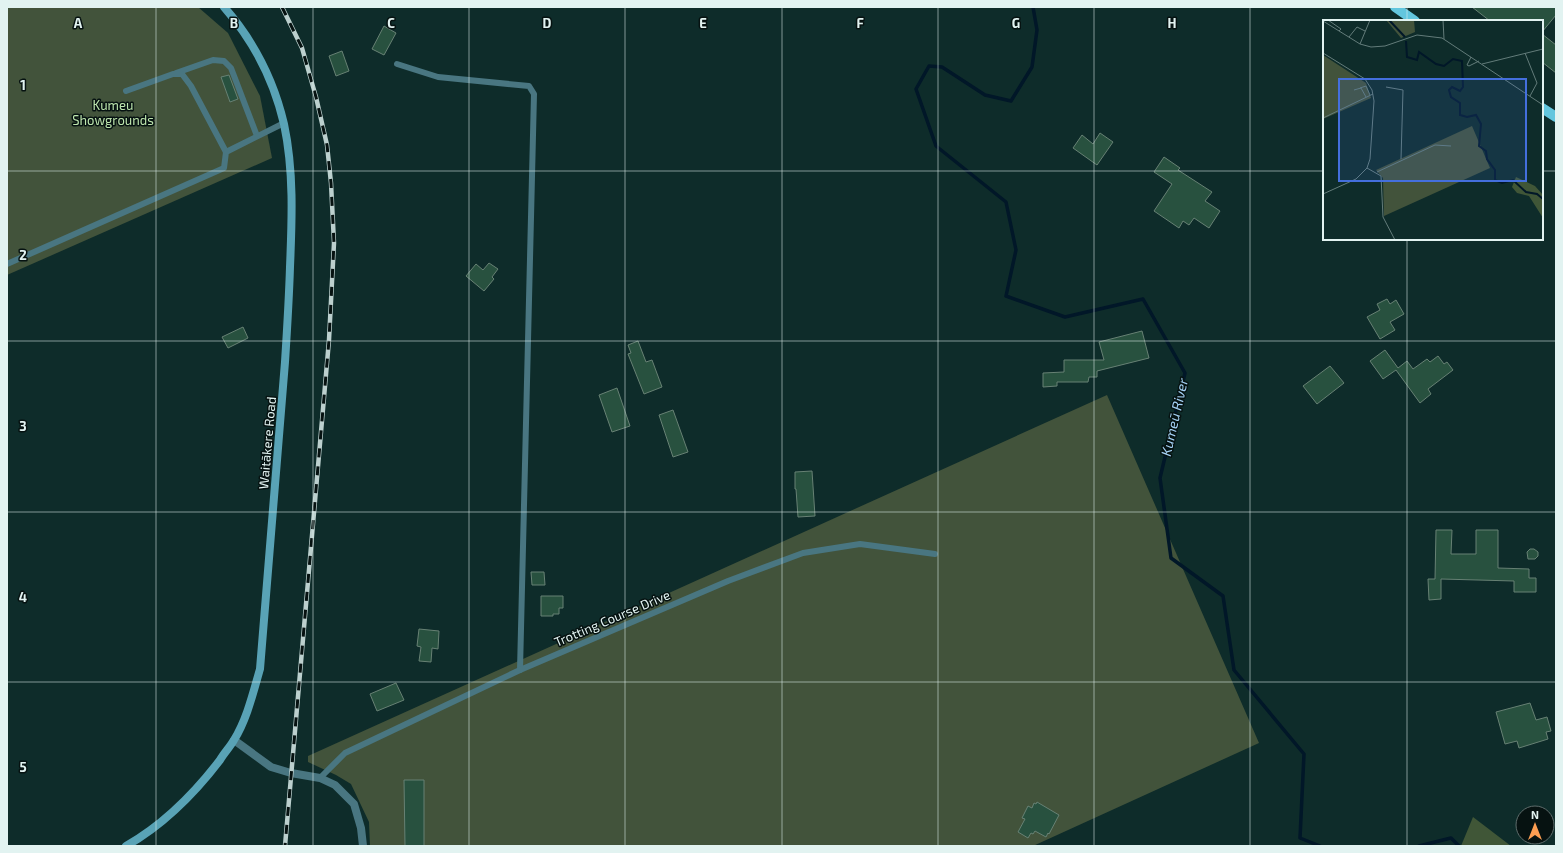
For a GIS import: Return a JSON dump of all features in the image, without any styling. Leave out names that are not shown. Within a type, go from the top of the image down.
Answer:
[{"type":"main road","points":[[1395,7],[1414,20]]},
{"type":"main road","points":[[1543,109],[1556,117]]},
{"type":"street","name":"Waitākere Road","points":[[126,846],[147,834],[187,800],[214,768],[234,740],[249,705],[260,669],[288,328],[292,233],[292,180],[284,123],[275,94],[258,55],[239,25],[224,7]]},
{"type":"street","points":[[234,740],[271,767],[291,773],[320,778],[335,785],[354,804],[361,828],[363,846]]},
{"type":"lane","points":[[126,91],[213,60],[224,61],[231,68],[257,136]]},
{"type":"lane","points":[[397,64],[438,77],[530,86],[534,94],[520,670]]},
{"type":"lane","points":[[7,264],[224,168],[226,152],[182,74],[173,74]]},
{"type":"lane","points":[[226,152],[284,123]]},
{"type":"lane","name":"Trotting Course Drive","points":[[320,778],[345,753],[520,670],[728,581],[803,553],[860,544],[935,554]]},
{"type":"green space","name":"Kumeu Showgrounds","points":[[7,7],[198,7],[228,33],[260,96],[272,158],[7,275]]},
{"type":"green space","points":[[1107,395],[1259,743],[1033,846],[370,846],[369,822],[351,784],[308,762],[308,756]]},
{"type":"green space","points":[[1473,817],[1511,846],[1461,846]]},
{"type":"building","points":[[1472,7],[1556,7],[1556,15],[1543,31],[1543,20],[1489,20]]},
{"type":"building","points":[[384,26],[396,33],[384,55],[372,49]]},
{"type":"building","points":[[1543,35],[1556,45],[1556,73],[1543,63]]},
{"type":"building","points":[[342,51],[349,71],[336,76],[329,56]]},
{"type":"building","points":[[229,75],[238,99],[230,102],[221,77]]},
{"type":"building","points":[[1100,133],[1113,142],[1097,165],[1073,148],[1082,135],[1093,144]]},
{"type":"building","points":[[1164,157],[1180,168],[1178,170],[1212,192],[1205,201],[1220,211],[1209,228],[1194,218],[1189,225],[1183,221],[1179,228],[1154,211],[1172,184],[1154,172]]},
{"type":"building","points":[[489,263],[498,269],[492,277],[494,279],[484,291],[466,276],[476,264],[483,270]]},
{"type":"building","points":[[1387,299],[1390,304],[1396,300],[1404,314],[1390,322],[1395,330],[1380,339],[1367,317],[1380,310],[1377,304]]},
{"type":"building","points":[[243,327],[248,338],[228,348],[222,337]]},
{"type":"building","points":[[1142,331],[1149,358],[1097,371],[1097,377],[1089,377],[1088,382],[1057,382],[1057,386],[1043,387],[1043,373],[1064,372],[1064,360],[1104,360],[1099,342]]},
{"type":"building","points":[[638,341],[646,362],[652,360],[662,387],[644,394],[628,354],[631,353],[628,345]]},
{"type":"building","points":[[1385,350],[1398,368],[1407,361],[1413,369],[1427,359],[1430,362],[1438,356],[1444,364],[1447,362],[1453,370],[1428,389],[1431,394],[1420,403],[1396,370],[1383,379],[1370,361]]},
{"type":"building","points":[[1330,366],[1344,383],[1317,404],[1303,386]]},
{"type":"building","points":[[617,388],[630,426],[612,432],[599,395]]},
{"type":"building","points":[[673,410],[688,452],[673,457],[659,415]]},
{"type":"building","points":[[812,471],[815,516],[798,517],[795,472]]},
{"type":"building","points":[[1436,530],[1452,530],[1451,554],[1476,554],[1476,530],[1498,530],[1498,568],[1529,569],[1529,578],[1536,578],[1536,592],[1514,592],[1514,581],[1441,579],[1441,599],[1429,600],[1428,579],[1435,579]]},
{"type":"building","points":[[1530,549],[1534,549],[1538,552],[1538,556],[1535,559],[1528,559],[1527,552]]},
{"type":"building","points":[[531,572],[544,572],[545,585],[532,585]]},
{"type":"building","points":[[541,596],[563,596],[563,608],[559,608],[559,614],[553,614],[553,616],[541,616]]},
{"type":"building","points":[[419,629],[439,631],[438,649],[432,648],[431,662],[419,661],[421,647],[417,646]]},
{"type":"building","points":[[396,683],[404,700],[377,711],[370,694]]},
{"type":"building","points":[[1530,703],[1536,720],[1547,717],[1551,731],[1546,732],[1548,739],[1519,748],[1517,741],[1505,744],[1496,712]]},
{"type":"building","points":[[404,780],[424,780],[424,846],[405,846]]},
{"type":"building","points":[[1037,802],[1059,815],[1046,837],[1035,831],[1033,834],[1031,833],[1028,838],[1018,832],[1025,819],[1022,818],[1028,806],[1032,808],[1034,803],[1036,804]]},
{"type":"waterway","name":"Kumeū River","points":[[1033,7],[1037,30],[1032,67],[1011,101],[985,95],[942,67],[929,66],[916,89],[936,146],[1006,202],[1016,250],[1006,296],[1065,317],[1143,299],[1185,373],[1160,478],[1171,558],[1223,596],[1234,670],[1304,754],[1300,838],[1320,846]]},
{"type":"waterway","name":"Kumeū River","points":[[1419,846],[1451,838],[1459,846]]},
{"type":"railway","points":[[282,7],[302,48],[316,97],[327,145],[331,183],[334,243],[329,340],[285,846]]}]
